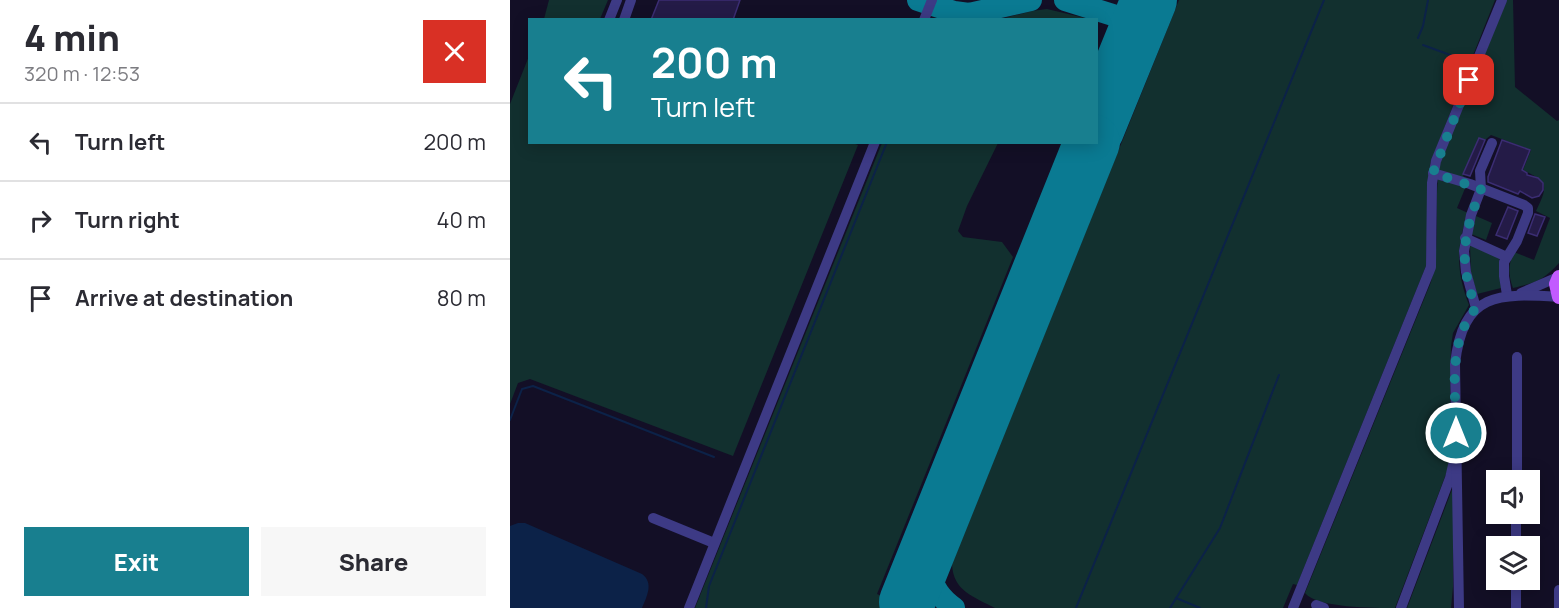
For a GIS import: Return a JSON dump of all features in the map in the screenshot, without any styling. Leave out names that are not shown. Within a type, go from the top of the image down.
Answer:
[{"type":"main road","points":[[1559,277],[1556,284],[1559,297]]},
{"type":"street","points":[[610,18],[617,0]]},
{"type":"street","points":[[625,18],[631,0]]},
{"type":"street","points":[[925,18],[932,0]]},
{"type":"street","points":[[1293,608],[1431,267],[1433,173],[1436,161],[1502,0]]},
{"type":"street","points":[[1476,308],[1466,272],[1465,238],[1481,189],[1480,171],[1492,143]]},
{"type":"street","points":[[689,608],[874,144]]},
{"type":"street","points":[[1433,173],[1528,208],[1517,241],[1507,256],[1504,276],[1512,295]]},
{"type":"street","points":[[1465,238],[1507,256]]},
{"type":"street","points":[[1459,608],[1456,456],[1458,340],[1466,322],[1476,308],[1492,299],[1512,295],[1559,277]]},
{"type":"street","points":[[1512,295],[1559,297]]},
{"type":"street","points":[[1517,357],[1517,470]]},
{"type":"street","points":[[1401,608],[1450,478],[1456,456]]},
{"type":"street","points":[[653,518],[714,543]]},
{"type":"street","points":[[1516,590],[1516,608]]},
{"type":"street","points":[[1559,590],[1559,608]]},
{"type":"green space","points":[[549,0],[608,0],[600,18],[544,18]]},
{"type":"green space","points":[[1179,0],[1495,0],[1430,164],[1426,266],[1297,585],[1293,584],[1283,608],[995,608],[972,596],[961,587],[956,581],[952,564]]},
{"type":"green space","points":[[1507,0],[1513,0],[1515,87],[1557,121],[1559,120],[1559,263],[1539,280],[1513,288],[1509,270],[1514,252],[1534,260],[1550,218],[1536,211],[1543,196],[1544,186],[1538,178],[1523,170],[1531,150],[1491,135],[1485,140],[1479,138],[1463,174],[1466,186],[1457,208],[1468,213],[1461,237],[1459,259],[1469,305],[1453,333],[1451,346],[1449,466],[1395,608],[1347,606],[1321,602],[1305,593],[1431,282],[1436,252],[1437,190],[1441,159]]},
{"type":"green space","points":[[1047,9],[1085,18],[1005,18]]},
{"type":"green space","points":[[528,59],[528,144],[858,145],[733,456],[530,379],[518,383],[510,404],[510,104]]},
{"type":"green space","points":[[882,144],[998,144],[967,206],[958,231],[963,237],[1002,242],[1013,257],[877,594],[911,608],[695,608]]},
{"type":"green space","points":[[1476,216],[1492,223],[1486,240],[1471,234]]},
{"type":"green space","points":[[1470,245],[1499,258],[1501,288],[1477,294],[1471,273]]},
{"type":"green space","points":[[1453,487],[1451,608],[1407,608]]},
{"type":"water","points":[[525,523],[642,574],[649,586],[642,608],[510,608],[510,526]]},
{"type":"building","points":[[659,0],[740,0],[734,18],[652,18]]},
{"type":"building","points":[[1479,138],[1485,140],[1470,176],[1463,174]]},
{"type":"building","points":[[1502,140],[1530,150],[1522,170],[1543,183],[1543,190],[1539,196],[1532,198],[1520,191],[1518,194],[1488,182]]},
{"type":"building","points":[[1508,207],[1518,211],[1507,239],[1496,235]]},
{"type":"building","points":[[1535,214],[1545,217],[1537,236],[1528,233]]},
{"type":"waterway","points":[[1076,608],[1324,0]]},
{"type":"waterway","points":[[1418,38],[1428,0]]},
{"type":"waterway","points":[[1423,45],[1469,62]]},
{"type":"waterway","points":[[706,608],[709,586],[886,144]]},
{"type":"waterway","points":[[1170,608],[1220,528],[1279,375]]},
{"type":"waterway","points":[[510,420],[522,389],[533,386],[714,457]]},
{"type":"waterway","points":[[1176,598],[1200,608]]},
{"type":"taxiway","points":[[918,0],[954,12],[969,14],[1031,0]]},
{"type":"taxiway","points":[[1065,0],[1116,16],[1126,26],[1129,49]]},
{"type":"taxiway","points":[[1116,16],[1126,17],[1134,14],[1148,2]]},
{"type":"taxiway","points":[[937,528],[930,562],[932,581],[944,599],[954,608]]},
{"type":"runway","points":[[1098,125],[1149,0]]},
{"type":"runway","points":[[907,602],[1091,144]]},
{"type":"route","points":[[1456,433],[1455,364],[1458,340],[1466,322],[1476,308],[1466,272],[1465,238],[1481,189],[1433,173],[1469,80]]}]
